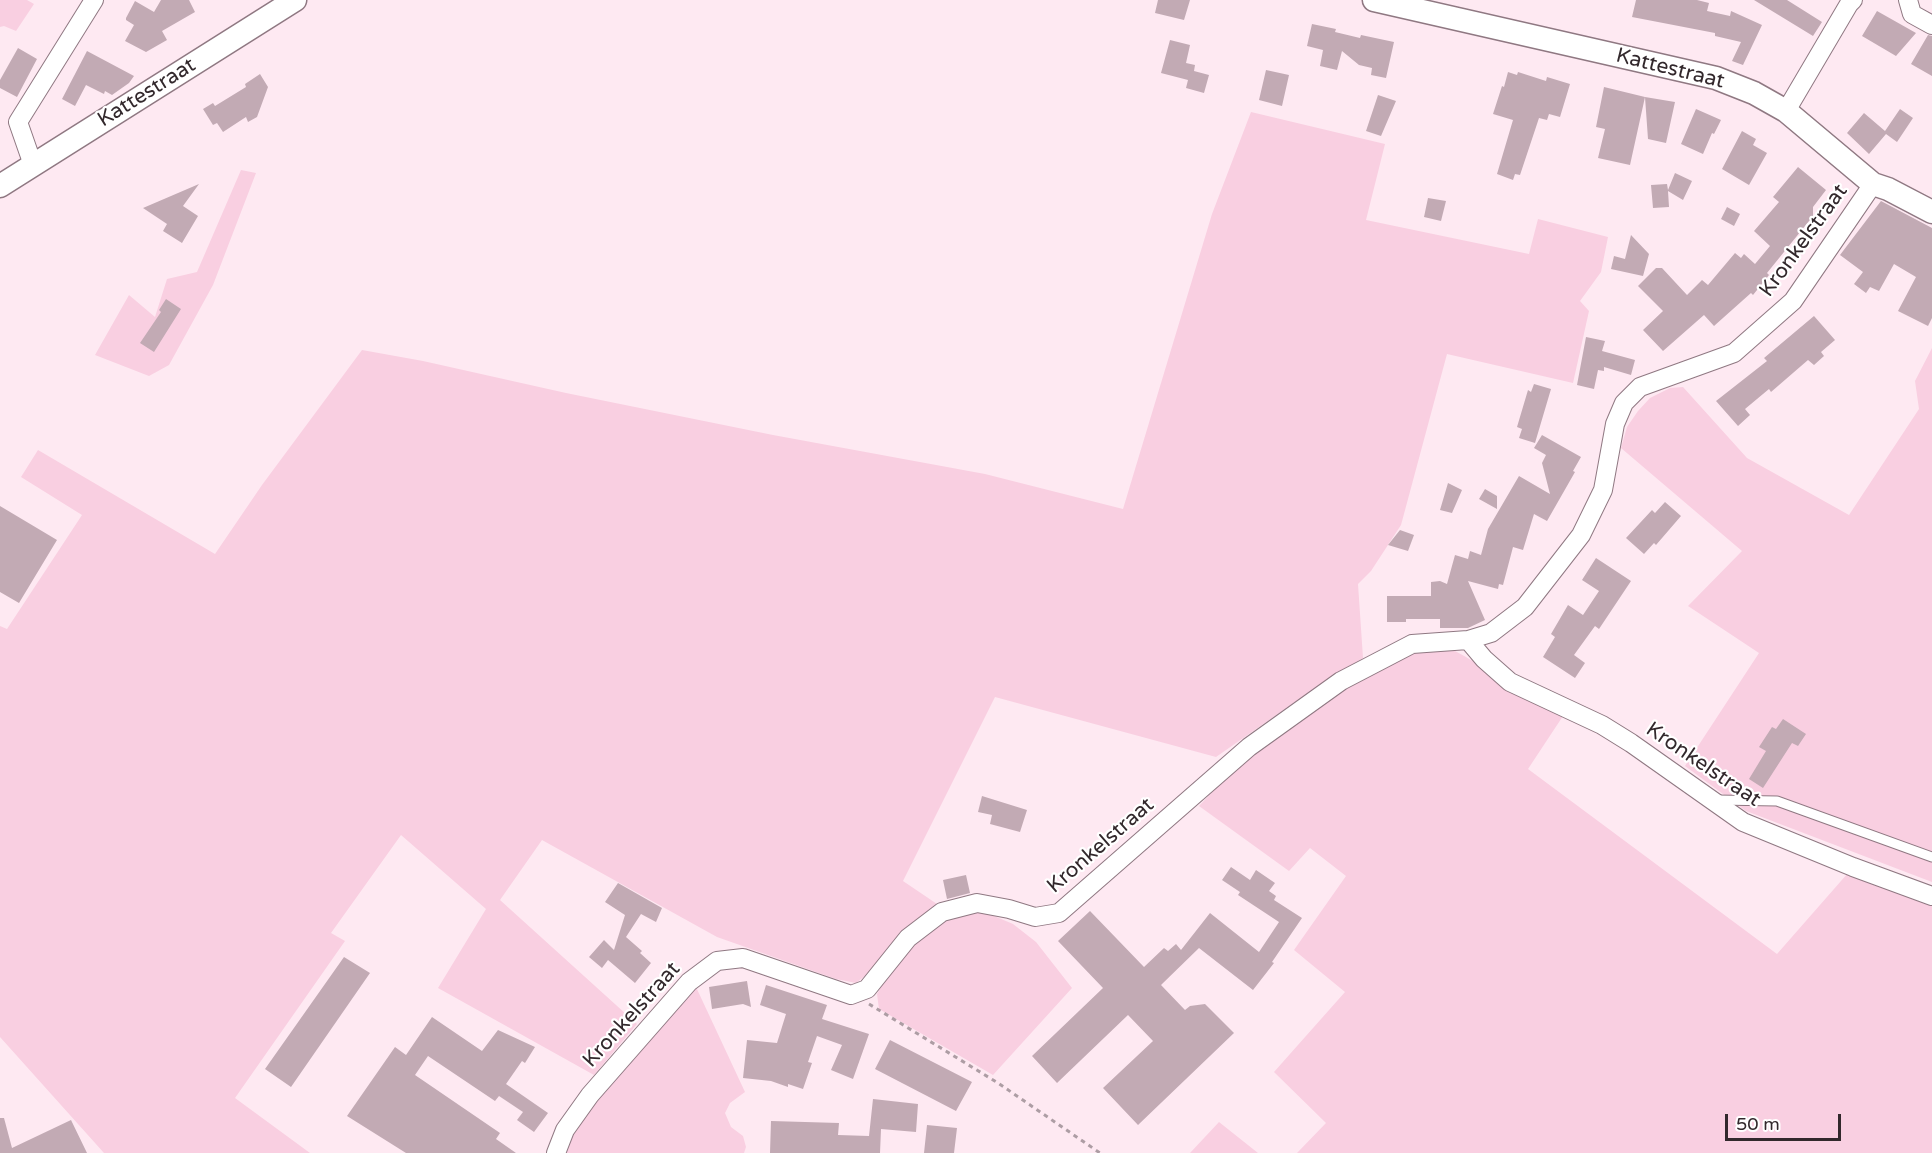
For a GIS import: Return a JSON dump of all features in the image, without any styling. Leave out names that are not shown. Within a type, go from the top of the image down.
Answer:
[{"type":"street","points":[[33,165],[18,122],[94,0]]},
{"type":"street","name":"Kattestraat","points":[[0,186],[295,0]]},
{"type":"street","name":"Kattestraat","points":[[1374,0],[1716,78],[1754,93],[1786,111],[1873,184],[1888,189],[1932,212]]},
{"type":"street","points":[[1786,111],[1853,0]]},
{"type":"street","points":[[1908,0],[1912,14],[1932,26]]},
{"type":"street","name":"Kronkelstraat","points":[[556,1153],[565,1130],[590,1095],[689,982],[717,961],[743,958],[851,995],[867,989],[908,938],[942,912],[977,903],[1035,917],[1059,913],[1249,747],[1341,681],[1412,644],[1467,640],[1491,633],[1525,607],[1581,535],[1603,490],[1615,424],[1624,403],[1640,387],[1734,353],[1742,346],[1792,301],[1873,184]]},
{"type":"street","name":"Kronkelstraat","points":[[1467,640],[1510,682],[1602,725],[1743,822],[1932,896]]},
{"type":"lane","points":[[1709,800],[1777,801],[1932,857]]},
{"type":"path","points":[[858,992],[872,1007],[998,1083],[1100,1153]]},
{"type":"shaded area","points":[[0,0],[27,0],[34,4],[16,31],[4,26],[0,27]]},
{"type":"shaded area","points":[[1251,112],[1385,144],[1366,220],[1529,254],[1538,219],[1608,237],[1601,272],[1580,301],[1589,311],[1573,383],[1447,354],[1401,525],[1371,571],[1358,584],[1363,658],[1216,757],[995,697],[903,881],[937,904],[907,929],[856,983],[836,979],[717,937],[542,840],[500,900],[637,1024],[594,1075],[438,988],[486,909],[401,835],[331,933],[345,941],[235,1098],[310,1153],[104,1153],[0,1037],[0,626],[7,629],[82,515],[21,477],[38,450],[215,554],[262,485],[362,350],[773,435],[985,474],[1123,509],[1212,214]]},
{"type":"shaded area","points":[[241,170],[256,173],[213,285],[169,365],[149,376],[95,355],[129,295],[155,317],[167,279],[197,272]]},
{"type":"shaded area","points":[[1932,348],[1932,882],[1746,811],[1685,766],[1759,653],[1688,606],[1742,551],[1621,448],[1627,427],[1650,398],[1670,388],[1683,387],[1747,458],[1849,515],[1919,409],[1915,381]]},
{"type":"shaded area","points":[[1440,649],[1455,651],[1563,716],[1528,769],[1777,954],[1848,873],[1932,902],[1932,1153],[1297,1153],[1326,1123],[1274,1072],[1345,992],[1294,950],[1346,876],[1310,848],[1289,871],[1199,806],[1237,766],[1363,675],[1402,654]]},
{"type":"shaded area","points":[[968,913],[987,913],[1013,924],[1036,942],[1072,988],[993,1075],[879,1009],[877,994],[891,969],[915,940],[946,919]]},
{"type":"shaded area","points":[[696,987],[745,1092],[730,1103],[725,1113],[731,1127],[743,1136],[746,1147],[744,1153],[563,1153],[565,1146],[594,1101]]},
{"type":"shaded area","points":[[1219,1122],[1258,1153],[1190,1153]]},
{"type":"building","points":[[161,0],[189,0],[195,12],[162,31],[167,40],[146,52],[125,41],[134,25],[126,18],[135,1],[154,12]]},
{"type":"building","points":[[1158,0],[1190,0],[1184,20],[1155,13]]},
{"type":"building","points":[[1636,0],[1697,0],[1709,3],[1707,11],[1730,16],[1731,11],[1762,25],[1743,65],[1732,61],[1741,42],[1715,36],[1715,33],[1632,17]]},
{"type":"building","points":[[1754,0],[1787,0],[1822,22],[1813,36]]},
{"type":"building","points":[[1877,11],[1916,33],[1896,56],[1862,36]]},
{"type":"building","points":[[1312,24],[1336,29],[1335,32],[1360,38],[1361,35],[1394,42],[1386,78],[1371,75],[1372,68],[1359,65],[1342,51],[1337,70],[1320,66],[1323,50],[1307,46]]},
{"type":"building","points":[[1928,35],[1932,36],[1932,76],[1911,64]]},
{"type":"building","points":[[1170,40],[1190,45],[1186,63],[1195,65],[1194,71],[1209,75],[1204,93],[1186,88],[1188,80],[1161,73]]},
{"type":"building","points":[[18,48],[37,59],[17,97],[0,88],[0,80]]},
{"type":"building","points":[[87,51],[134,76],[129,83],[112,95],[105,91],[104,94],[86,85],[75,106],[62,99]]},
{"type":"building","points":[[1266,70],[1289,75],[1282,106],[1259,100]]},
{"type":"building","points":[[1508,72],[1517,75],[1518,72],[1546,81],[1547,77],[1570,84],[1560,117],[1549,114],[1547,120],[1539,118],[1520,175],[1515,174],[1513,180],[1497,174],[1513,120],[1493,114]]},
{"type":"building","points":[[260,74],[268,87],[257,117],[248,122],[246,117],[223,132],[217,123],[213,125],[203,109],[213,103],[215,106],[246,87],[245,84]]},
{"type":"building","points":[[1604,87],[1645,97],[1630,165],[1598,158],[1605,129],[1596,127]]},
{"type":"building","points":[[1378,95],[1396,101],[1381,136],[1366,131]]},
{"type":"building","points":[[1645,97],[1675,102],[1666,143],[1648,139]]},
{"type":"building","points":[[1696,109],[1721,120],[1714,134],[1712,133],[1703,154],[1681,144]]},
{"type":"building","points":[[1900,109],[1913,118],[1897,142],[1886,134],[1869,154],[1847,133],[1864,113],[1885,131]]},
{"type":"building","points":[[1742,131],[1756,139],[1753,145],[1767,153],[1749,185],[1722,169]]},
{"type":"building","points":[[1798,167],[1826,190],[1813,207],[1813,221],[1809,221],[1767,273],[1769,275],[1753,295],[1751,293],[1714,326],[1704,315],[1663,351],[1643,330],[1663,311],[1638,286],[1656,268],[1662,268],[1687,295],[1702,280],[1708,285],[1735,253],[1741,258],[1744,254],[1755,264],[1770,246],[1754,231],[1779,202],[1773,197]]},
{"type":"building","points":[[1675,173],[1692,181],[1683,200],[1668,191],[1669,207],[1653,208],[1651,185],[1667,184],[1668,190]]},
{"type":"building","points":[[199,184],[183,206],[198,216],[182,243],[163,231],[167,224],[143,208]]},
{"type":"building","points":[[1428,198],[1446,201],[1441,221],[1424,217]]},
{"type":"building","points":[[1881,201],[1932,228],[1932,318],[1928,326],[1898,311],[1916,277],[1894,264],[1879,291],[1870,287],[1866,293],[1854,284],[1863,272],[1840,255]]},
{"type":"building","points":[[1727,207],[1740,214],[1734,226],[1721,219]]},
{"type":"building","points":[[1631,235],[1649,254],[1643,276],[1611,269],[1614,256],[1625,259]]},
{"type":"building","points":[[166,299],[181,309],[154,352],[140,343],[161,312],[159,310]]},
{"type":"building","points":[[1814,316],[1835,340],[1821,352],[1824,356],[1814,365],[1808,360],[1771,392],[1769,389],[1745,409],[1750,415],[1738,426],[1716,401],[1767,361],[1764,358]]},
{"type":"building","points":[[1586,337],[1605,341],[1602,351],[1635,360],[1631,375],[1604,367],[1604,371],[1598,370],[1594,389],[1577,385]]},
{"type":"building","points":[[1534,384],[1551,389],[1535,443],[1519,438],[1522,429],[1517,427],[1528,390],[1531,392]]},
{"type":"building","points":[[1542,435],[1581,457],[1547,521],[1534,514],[1523,550],[1513,547],[1503,585],[1499,584],[1498,589],[1468,581],[1485,620],[1468,628],[1440,628],[1440,619],[1406,619],[1406,622],[1387,622],[1387,596],[1431,596],[1431,582],[1440,581],[1447,584],[1455,555],[1468,559],[1470,551],[1481,555],[1488,529],[1519,476],[1550,494],[1542,463],[1546,455],[1534,448]]},
{"type":"building","points":[[1448,483],[1462,490],[1452,513],[1440,510]]},
{"type":"building","points":[[1485,489],[1497,496],[1497,509],[1479,499]]},
{"type":"building","points":[[1665,502],[1681,516],[1656,545],[1654,543],[1644,554],[1626,538],[1652,510],[1655,513]]},
{"type":"building","points":[[0,506],[57,540],[19,603],[0,592]]},
{"type":"building","points":[[1400,530],[1414,535],[1408,551],[1388,545]]},
{"type":"building","points":[[1596,558],[1631,581],[1599,629],[1595,626],[1574,655],[1585,663],[1575,678],[1543,657],[1555,637],[1551,634],[1568,605],[1583,615],[1599,591],[1582,580]]},
{"type":"building","points":[[1783,719],[1806,734],[1798,746],[1792,743],[1763,788],[1749,779],[1766,751],[1759,747],[1772,727],[1776,729]]},
{"type":"building","points":[[982,796],[1027,810],[1020,832],[990,824],[992,815],[978,812]]},
{"type":"building","points":[[1231,867],[1250,880],[1256,870],[1275,883],[1269,891],[1276,896],[1274,900],[1302,918],[1272,962],[1274,963],[1253,990],[1199,948],[1161,985],[1185,1010],[1190,1006],[1205,1004],[1234,1033],[1138,1125],[1103,1088],[1153,1041],[1128,1015],[1057,1083],[1032,1056],[1103,988],[1058,941],[1090,911],[1144,967],[1164,948],[1168,951],[1176,944],[1181,950],[1210,913],[1259,952],[1279,922],[1238,895],[1240,892],[1222,880]]},
{"type":"building","points":[[966,875],[970,893],[947,899],[943,880]]},
{"type":"building","points":[[618,883],[662,908],[656,922],[641,914],[626,937],[642,951],[640,953],[651,963],[635,983],[608,960],[602,968],[589,957],[604,940],[614,950],[625,915],[605,902]]},
{"type":"building","points":[[344,957],[370,973],[291,1087],[265,1069]]},
{"type":"building","points":[[747,981],[751,1007],[743,1004],[712,1009],[709,987]]},
{"type":"building","points":[[766,985],[827,1005],[822,1019],[869,1034],[853,1079],[831,1070],[842,1045],[817,1036],[808,1062],[812,1063],[803,1089],[788,1084],[788,1087],[771,1081],[743,1078],[747,1040],[777,1043],[786,1014],[760,1005]]},
{"type":"building","points":[[432,1017],[482,1051],[498,1030],[535,1047],[525,1063],[522,1061],[506,1084],[548,1113],[534,1132],[517,1120],[523,1112],[499,1096],[495,1101],[428,1056],[415,1075],[500,1133],[496,1139],[516,1153],[406,1153],[347,1116],[395,1047],[406,1055]]},
{"type":"building","points":[[890,1040],[972,1082],[956,1111],[875,1069]]},
{"type":"building","points":[[873,1099],[918,1104],[916,1132],[881,1129],[880,1153],[770,1153],[771,1121],[839,1123],[838,1135],[869,1136]]},
{"type":"building","points":[[0,1118],[4,1118],[12,1148],[71,1120],[87,1153],[0,1153]]},
{"type":"building","points":[[927,1125],[957,1128],[954,1153],[924,1153]]}]
